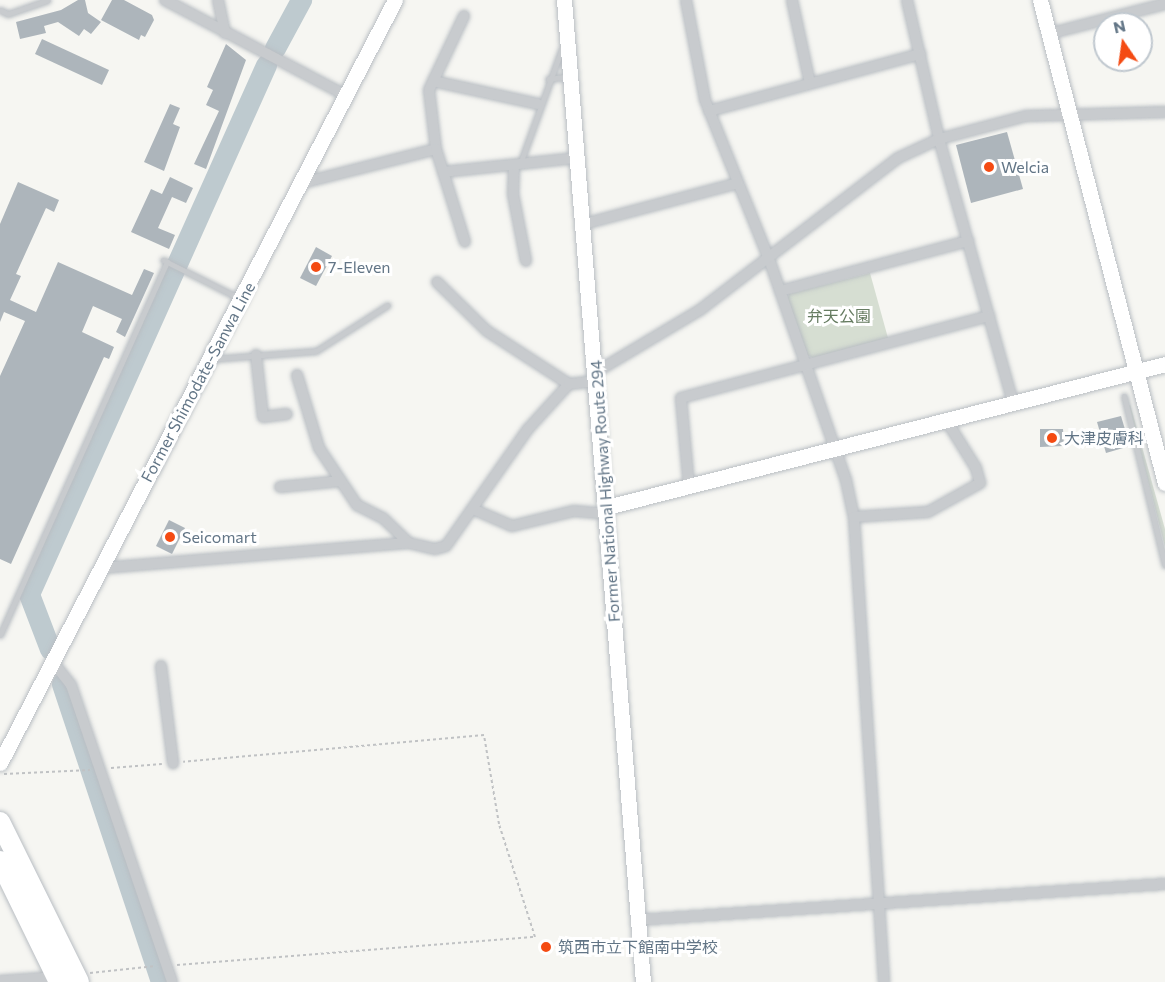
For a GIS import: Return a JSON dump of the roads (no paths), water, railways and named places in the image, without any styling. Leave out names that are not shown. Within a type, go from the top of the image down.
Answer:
[{"type":"highway","points":[[0,822],[68,979]]},
{"type":"highway","points":[[0,861],[68,979]]},
{"type":"street","points":[[165,0],[347,96]]},
{"type":"street","points":[[218,0],[225,33]]},
{"type":"street","name":"Former Shimodate-Sanwa Line","points":[[0,764],[395,0]]},
{"type":"street","name":"Former National Highway Route 294","points":[[564,0],[597,376],[643,982]]},
{"type":"street","points":[[686,0],[709,111],[769,259],[854,517],[884,982]]},
{"type":"street","points":[[792,0],[810,83]]},
{"type":"street","points":[[908,0],[939,139],[1013,403]]},
{"type":"street","points":[[1040,0],[1165,483]]},
{"type":"street","points":[[1048,34],[1165,4]]},
{"type":"street","points":[[464,16],[433,81],[427,105],[436,149],[465,242]]},
{"type":"street","points":[[709,111],[920,54]]},
{"type":"street","points":[[433,81],[538,104]]},
{"type":"street","points":[[102,568],[409,543],[435,549],[446,546],[475,510],[528,429],[568,384],[597,376],[700,310],[898,158],[939,139],[1026,116],[1070,117],[1165,112]]},
{"type":"street","points":[[302,183],[436,149]]},
{"type":"street","points":[[443,172],[577,159]]},
{"type":"street","points":[[516,166],[513,194],[526,261]]},
{"type":"street","points":[[584,224],[738,183]]},
{"type":"street","points":[[780,291],[968,241]]},
{"type":"street","points":[[437,282],[487,332],[568,384]]},
{"type":"street","points":[[689,486],[681,398],[989,316]]},
{"type":"street","points":[[256,355],[263,417],[287,414]]},
{"type":"street","points":[[475,510],[512,526],[574,511],[607,511],[689,486],[1165,364]]},
{"type":"street","points":[[297,375],[319,448],[357,505],[383,518],[409,543]]},
{"type":"street","points":[[854,517],[928,512],[980,483],[976,468],[946,420]]},
{"type":"street","points":[[280,487],[341,481]]},
{"type":"street","points":[[52,662],[71,686],[172,982]]},
{"type":"street","points":[[161,666],[173,763]]},
{"type":"street","points":[[638,920],[1165,884]]},
{"type":"street","points":[[0,981],[68,979]]},
{"type":"lane","points":[[0,10],[8,14],[48,0]]},
{"type":"lane","points":[[516,166],[538,104],[562,48]]},
{"type":"lane","points":[[548,79],[564,77]]},
{"type":"lane","points":[[0,635],[167,262],[242,299]]},
{"type":"lane","points":[[210,359],[316,351],[388,305]]},
{"type":"lane","points":[[1124,396],[1165,565]]},
{"type":"waterway","points":[[275,48],[301,0]]},
{"type":"waterway","points":[[50,649],[29,594],[266,65]]},
{"type":"waterway","points":[[62,684],[161,982]]},
{"type":"place","name":"Welcia","points":[[989,167]]},
{"type":"place","name":"7-Eleven","points":[[316,267]]},
{"type":"place","name":"大津皮膚科","points":[[1052,438]]},
{"type":"place","name":"Seicomart","points":[[170,537]]},
{"type":"place","name":"筑西市立下館南中学校","points":[[546,947]]},
{"type":"park label","name":"弁天公園","points":[[839,316]]}]
